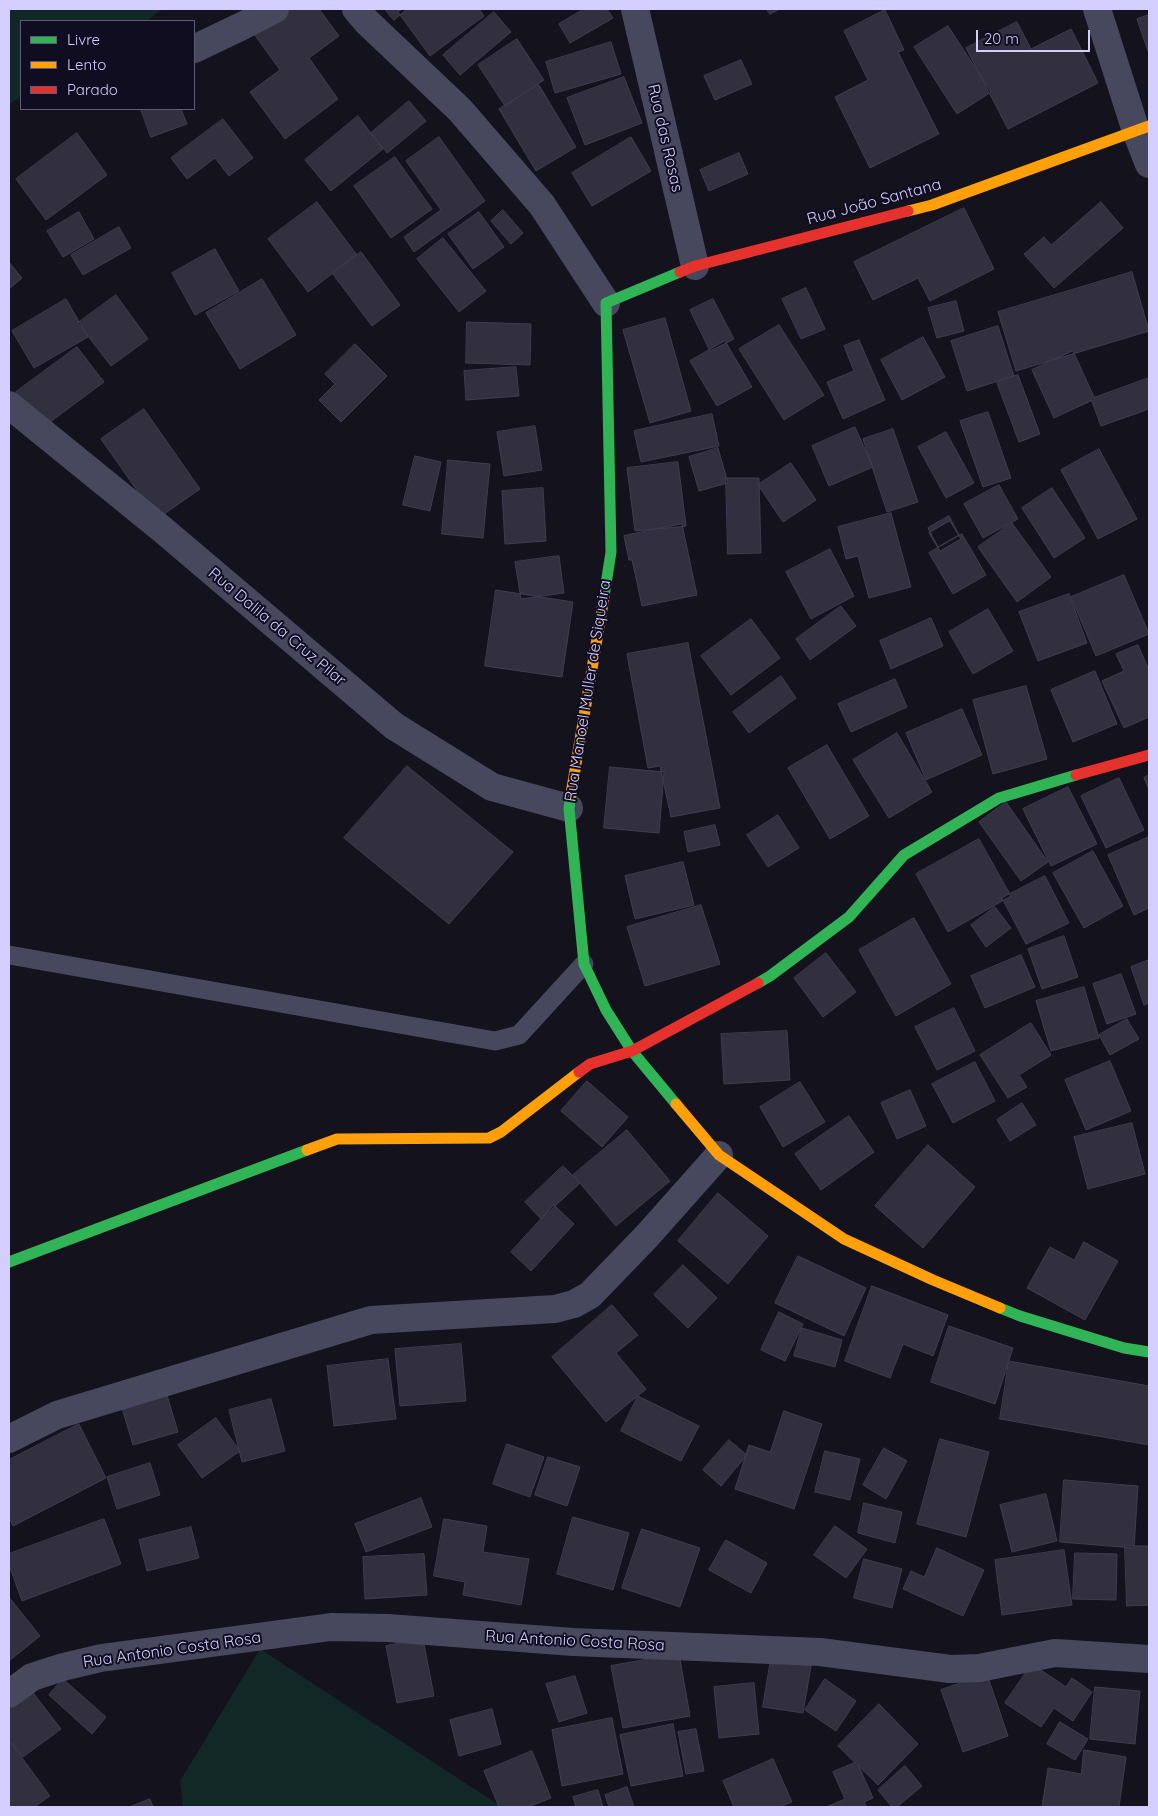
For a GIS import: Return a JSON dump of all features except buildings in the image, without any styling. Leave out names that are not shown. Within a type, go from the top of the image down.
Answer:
[{"type":"street","points":[[195,48],[274,9]]},
{"type":"street","points":[[356,9],[367,22],[460,110],[542,205],[606,303]]},
{"type":"street","name":"Rua das Rosas","points":[[635,9],[694,266]]},
{"type":"street","points":[[1097,9],[1143,129],[1149,164]]},
{"type":"street","name":"Rua João Santana","points":[[606,303],[694,266],[932,205],[1143,129]]},
{"type":"street","name":"Rua Manoel Muller de Siqueira","points":[[606,303],[611,552],[569,808],[584,964],[606,1010],[632,1050],[719,1155],[844,1239],[932,1280],[1020,1316],[1124,1348],[1149,1352]]},
{"type":"street","name":"Rua Dalila da Cruz Pilar","points":[[9,405],[163,530],[394,726],[492,786],[569,808]]},
{"type":"street","points":[[9,1262],[337,1139],[489,1138],[500,1132],[590,1064],[632,1050],[770,976],[849,917],[904,855],[1000,798],[1149,755]]},
{"type":"street","points":[[9,1439],[56,1414],[371,1320],[555,1309],[574,1304],[590,1295],[647,1236],[719,1155]]},
{"type":"street","name":"Rua Antonio Costa Rosa","points":[[9,1694],[32,1677],[101,1658],[331,1627],[388,1628],[573,1642],[820,1652],[950,1669],[979,1668],[1055,1652],[1149,1659]]},
{"type":"lane","points":[[9,956],[495,1042],[519,1035],[584,964]]},
{"type":"green space","points":[[9,9],[162,9],[148,20],[20,20],[20,98],[9,104]]},
{"type":"green space","points":[[260,1649],[502,1807],[183,1807],[180,1781]]},
{"type":"traffic: fast","points":[[604,597],[611,552],[606,303],[680,272]]},
{"type":"traffic: fast","points":[[758,983],[849,917],[904,855],[999,798],[1076,775]]},
{"type":"traffic: fast","points":[[571,794],[569,808],[584,964],[606,1010],[632,1051],[676,1104]]},
{"type":"traffic: fast","points":[[9,1262],[307,1150]]},
{"type":"traffic: fast","points":[[1000,1308],[1124,1348],[1149,1352]]},
{"type":"traffic: slow","points":[[908,211],[932,205],[1149,126]]},
{"type":"traffic: slow","points":[[571,794],[604,597]]},
{"type":"traffic: slow","points":[[307,1150],[337,1139],[489,1138],[501,1132],[579,1072]]},
{"type":"traffic: slow","points":[[676,1104],[719,1155],[844,1239],[1000,1308]]},
{"type":"traffic: jam","points":[[680,272],[695,266],[908,211]]},
{"type":"traffic: jam","points":[[1076,775],[1149,755]]},
{"type":"traffic: jam","points":[[579,1072],[590,1064],[632,1051],[758,983]]}]
